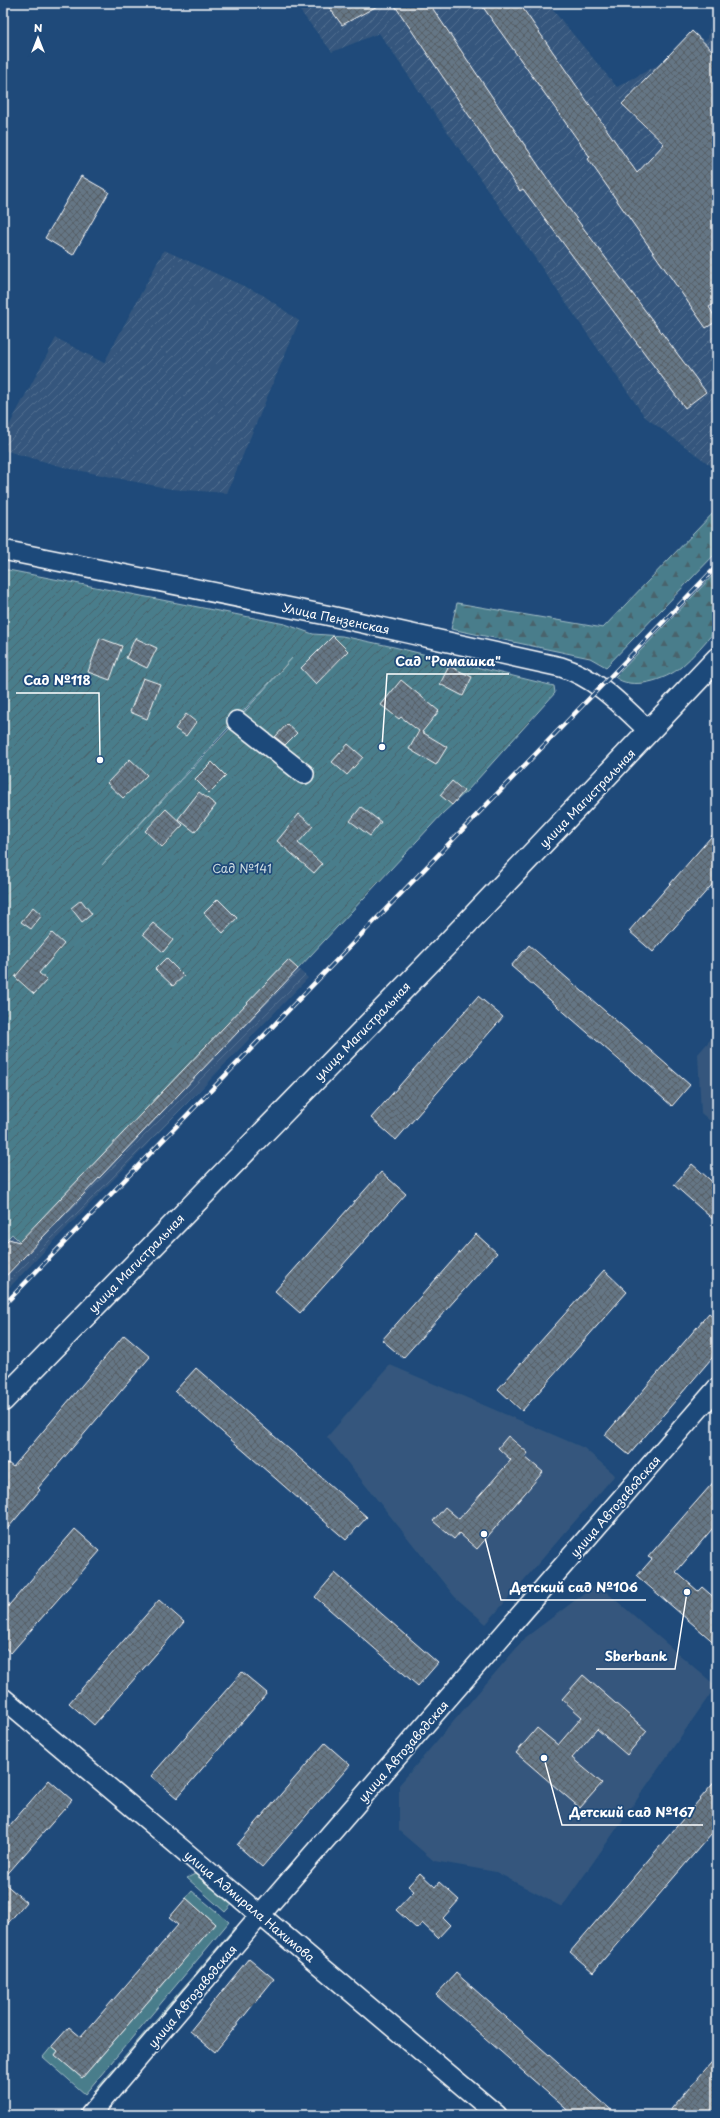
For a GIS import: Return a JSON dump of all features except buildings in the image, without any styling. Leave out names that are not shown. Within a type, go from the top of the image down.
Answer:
[{"type":"main road","name":"улица Магистральная","points":[[3,1400],[446,946],[717,659]]},
{"type":"street","name":"Улица Пензенская","points":[[3,550],[326,615],[561,667],[584,676],[600,686],[649,731]]},
{"type":"street","points":[[237,721],[304,774]]},
{"type":"street","name":"улица Автозаводская","points":[[90,2115],[261,1914],[717,1388]]},
{"type":"street","name":"улица Адмирала Нахимова","points":[[3,1698],[261,1914],[497,2115]]},
{"type":"shaded area","points":[[294,3],[547,3],[617,87],[708,38],[714,3],[717,3],[717,470],[645,417],[379,33],[332,52]]},
{"type":"shaded area","points":[[164,250],[263,295],[299,321],[227,493],[171,489],[67,468],[3,450],[3,437],[56,338],[104,363]]},
{"type":"shaded area","points":[[288,960],[308,978],[3,1294],[3,1243],[12,1234],[20,1241]]},
{"type":"shaded area","points":[[717,1032],[717,1127],[701,1113],[698,1054]]},
{"type":"shaded area","points":[[390,1365],[584,1448],[615,1475],[486,1624],[455,1597],[327,1437]]},
{"type":"shaded area","points":[[597,1584],[716,1686],[562,1907],[496,1872],[434,1861],[399,1831],[399,1785],[526,1637]]},
{"type":"green space","points":[[717,509],[717,552],[606,667],[590,658],[451,629],[457,603],[603,628]]},
{"type":"green space","name":"Сад №141","points":[[3,569],[285,624],[313,634],[342,636],[394,647],[554,686],[555,693],[468,790],[443,813],[298,969],[288,960],[20,1242],[12,1234],[3,1243]],"holes":[[[292,658],[232,726],[102,865]]]},
{"type":"green space","points":[[717,571],[717,629],[695,654],[675,672],[658,680],[630,683],[615,677]]},
{"type":"green space","points":[[197,1873],[235,1901],[225,1912],[187,1878]]},
{"type":"green space","points":[[192,1891],[229,1922],[85,2094],[43,2057],[52,2046],[58,2051],[55,2055],[82,2078],[215,1924],[186,1898]]},
{"type":"green space","points":[[235,1927],[238,1930],[103,2087],[94,2092]]},
{"type":"railway","points":[[3,1306],[717,566]]},
{"type":"place","name":"Сад \"Ромашка\"","points":[[382,747]]},
{"type":"place","name":"Сад №118","points":[[100,760]]},
{"type":"place","name":"Детский сад №106","points":[[484,1534]]},
{"type":"place","name":"Sberbank","points":[[687,1592]]},
{"type":"place","name":"Детский сад №167","points":[[544,1758]]}]
